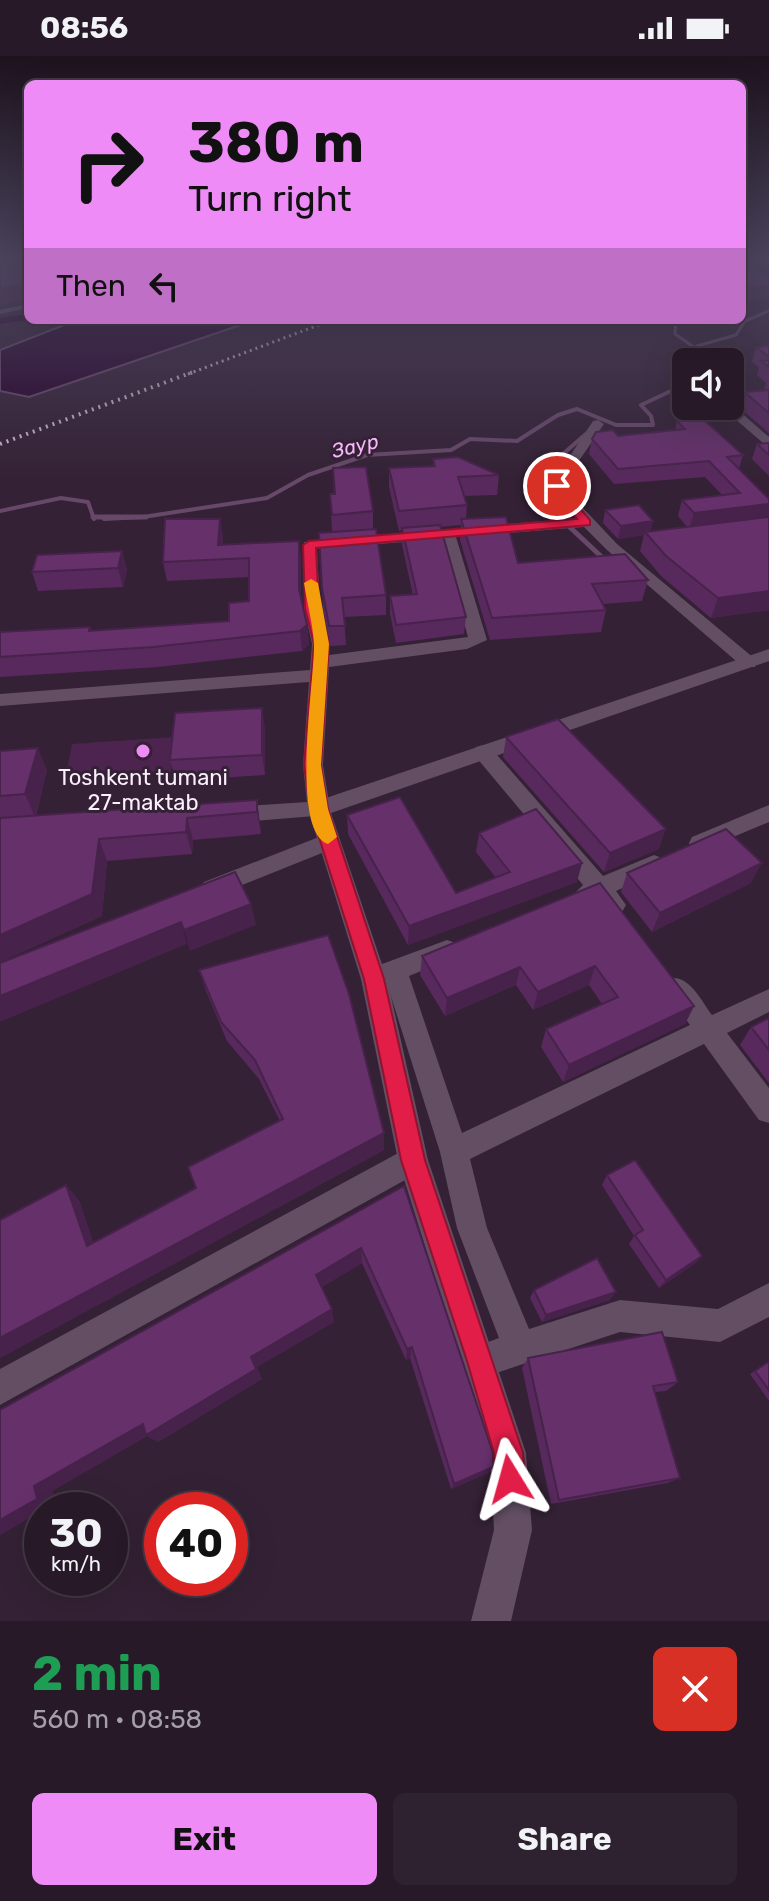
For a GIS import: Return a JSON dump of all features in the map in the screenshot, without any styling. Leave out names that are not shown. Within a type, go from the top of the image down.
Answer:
[{"type":"street","points":[[742,420],[769,444]]},
{"type":"street","points":[[598,424],[590,442],[572,457],[557,486],[585,522],[620,546],[759,659]]},
{"type":"street","points":[[520,1349],[472,1228],[454,1152],[329,841],[319,809],[313,765],[321,644],[312,608],[309,545],[585,522]]},
{"type":"street","points":[[0,700],[320,669],[478,640],[447,534]]},
{"type":"street","points":[[207,816],[319,809],[759,659]]},
{"type":"street","points":[[483,752],[632,930]]},
{"type":"street","points":[[571,899],[769,813]]},
{"type":"street","points":[[186,899],[329,841]]},
{"type":"street","points":[[385,975],[474,939]]},
{"type":"street","points":[[661,967],[769,1110]]},
{"type":"street","points":[[385,975],[413,1160],[481,1361],[508,1453],[513,1530],[491,1621]]},
{"type":"street","points":[[454,1152],[769,1000]]},
{"type":"street","points":[[0,1388],[413,1160]]},
{"type":"street","points":[[481,1361],[620,1316],[720,1326],[769,1299]]},
{"type":"shaded area","points":[[46,332],[220,332],[29,397],[0,391],[0,350]]},
{"type":"shaded area","points":[[174,737],[171,772],[65,780],[72,744]]},
{"type":"building","points":[[769,346],[769,357],[756,347]]},
{"type":"building","points":[[769,390],[769,413],[744,392]]},
{"type":"building","points":[[704,420],[743,455],[727,457],[769,499],[769,504],[694,513],[682,500],[740,493],[709,461],[618,469],[592,439],[596,432],[613,430],[618,436],[685,429],[677,421]]},
{"type":"building","points":[[769,443],[769,455],[757,444]]},
{"type":"building","points":[[458,457],[499,475],[458,477],[467,505],[399,511],[389,468],[435,466],[433,459]]},
{"type":"building","points":[[366,467],[373,511],[332,515],[330,494],[335,494],[333,468]]},
{"type":"building","points":[[639,505],[653,521],[621,526],[605,510]]},
{"type":"building","points":[[506,517],[518,563],[625,554],[648,580],[592,584],[606,610],[492,618],[461,519]]},
{"type":"building","points":[[769,517],[769,591],[718,598],[666,556],[645,532]]},
{"type":"building","points":[[165,519],[220,519],[218,545],[299,541],[299,589],[307,625],[300,631],[153,647],[0,657],[0,632],[90,627],[89,631],[229,621],[229,603],[249,601],[249,558],[163,562]]},
{"type":"building","points":[[440,525],[466,617],[396,625],[390,596],[417,594],[402,528]]},
{"type":"building","points":[[376,529],[386,595],[342,598],[345,626],[329,626],[322,588],[319,533]]},
{"type":"building","points":[[122,551],[118,568],[32,572],[37,555]]},
{"type":"building","points":[[262,708],[262,755],[170,760],[175,713]]},
{"type":"building","points":[[558,719],[666,829],[610,853],[506,737]]},
{"type":"building","points":[[38,748],[25,794],[0,796],[0,751]]},
{"type":"building","points":[[400,797],[456,893],[510,872],[479,833],[536,809],[582,863],[409,926],[347,815]]},
{"type":"building","points":[[257,800],[257,812],[187,818],[186,832],[99,839],[92,894],[0,935],[0,818]]},
{"type":"building","points":[[726,829],[762,863],[660,913],[627,873]]},
{"type":"building","points":[[235,872],[251,904],[184,930],[181,922],[0,996],[0,963]]},
{"type":"building","points":[[600,883],[694,1006],[569,1065],[546,1029],[618,997],[595,966],[538,992],[520,967],[447,998],[422,956]]},
{"type":"building","points":[[328,935],[349,994],[384,1133],[0,1338],[0,1220],[66,1185],[87,1246],[196,1188],[188,1167],[283,1119],[255,1060],[221,1022],[199,970]]},
{"type":"building","points":[[769,1018],[769,1050],[751,1027]]},
{"type":"building","points":[[635,1160],[702,1256],[666,1280],[635,1235],[643,1230],[607,1175]]},
{"type":"building","points":[[404,1186],[493,1453],[493,1467],[454,1484],[412,1347],[407,1349],[361,1248],[316,1275],[332,1309],[251,1357],[256,1369],[146,1435],[143,1424],[34,1486],[35,1492],[24,1492],[24,1506],[0,1520],[0,1410]]},
{"type":"building","points":[[597,1258],[616,1292],[546,1315],[534,1290]]},
{"type":"building","points":[[662,1332],[678,1382],[653,1386],[680,1478],[559,1500],[528,1358]]},
{"type":"building","points":[[769,1363],[769,1390],[755,1371]]},
{"type":"waterway","name":"Заур","points":[[675,332],[695,348]]},
{"type":"waterway","points":[[697,346],[738,332]]},
{"type":"waterway","name":"Заур","points":[[143,517],[267,498],[308,475],[367,455],[451,450],[470,439],[517,441],[558,415],[577,409],[616,425],[653,425],[651,416],[641,405],[672,391]]},
{"type":"waterway","points":[[559,517],[545,503],[539,475],[587,433]]},
{"type":"waterway","name":"Заур","points":[[0,511],[61,498],[88,502],[93,517]]},
{"type":"waterway","name":"Заур","points":[[93,517],[143,517]]},
{"type":"waterway","name":"Заур","points":[[104,519],[143,517]]},
{"type":"waterway","points":[[559,517],[606,561]]},
{"type":"railway","points":[[188,374],[300,332]]},
{"type":"railway","points":[[0,444],[193,372]]},
{"type":"slow traffic","points":[[311,583],[312,608],[321,644],[313,765],[319,809],[328,837]]},
{"type":"place","name":"Toshkent tumani 27-maktab","points":[[143,751]]},
{"type":"route","points":[[510,1479],[508,1453],[481,1361],[413,1160],[374,979],[319,809],[313,765],[321,644],[312,608],[309,545],[585,522],[557,486]]}]
